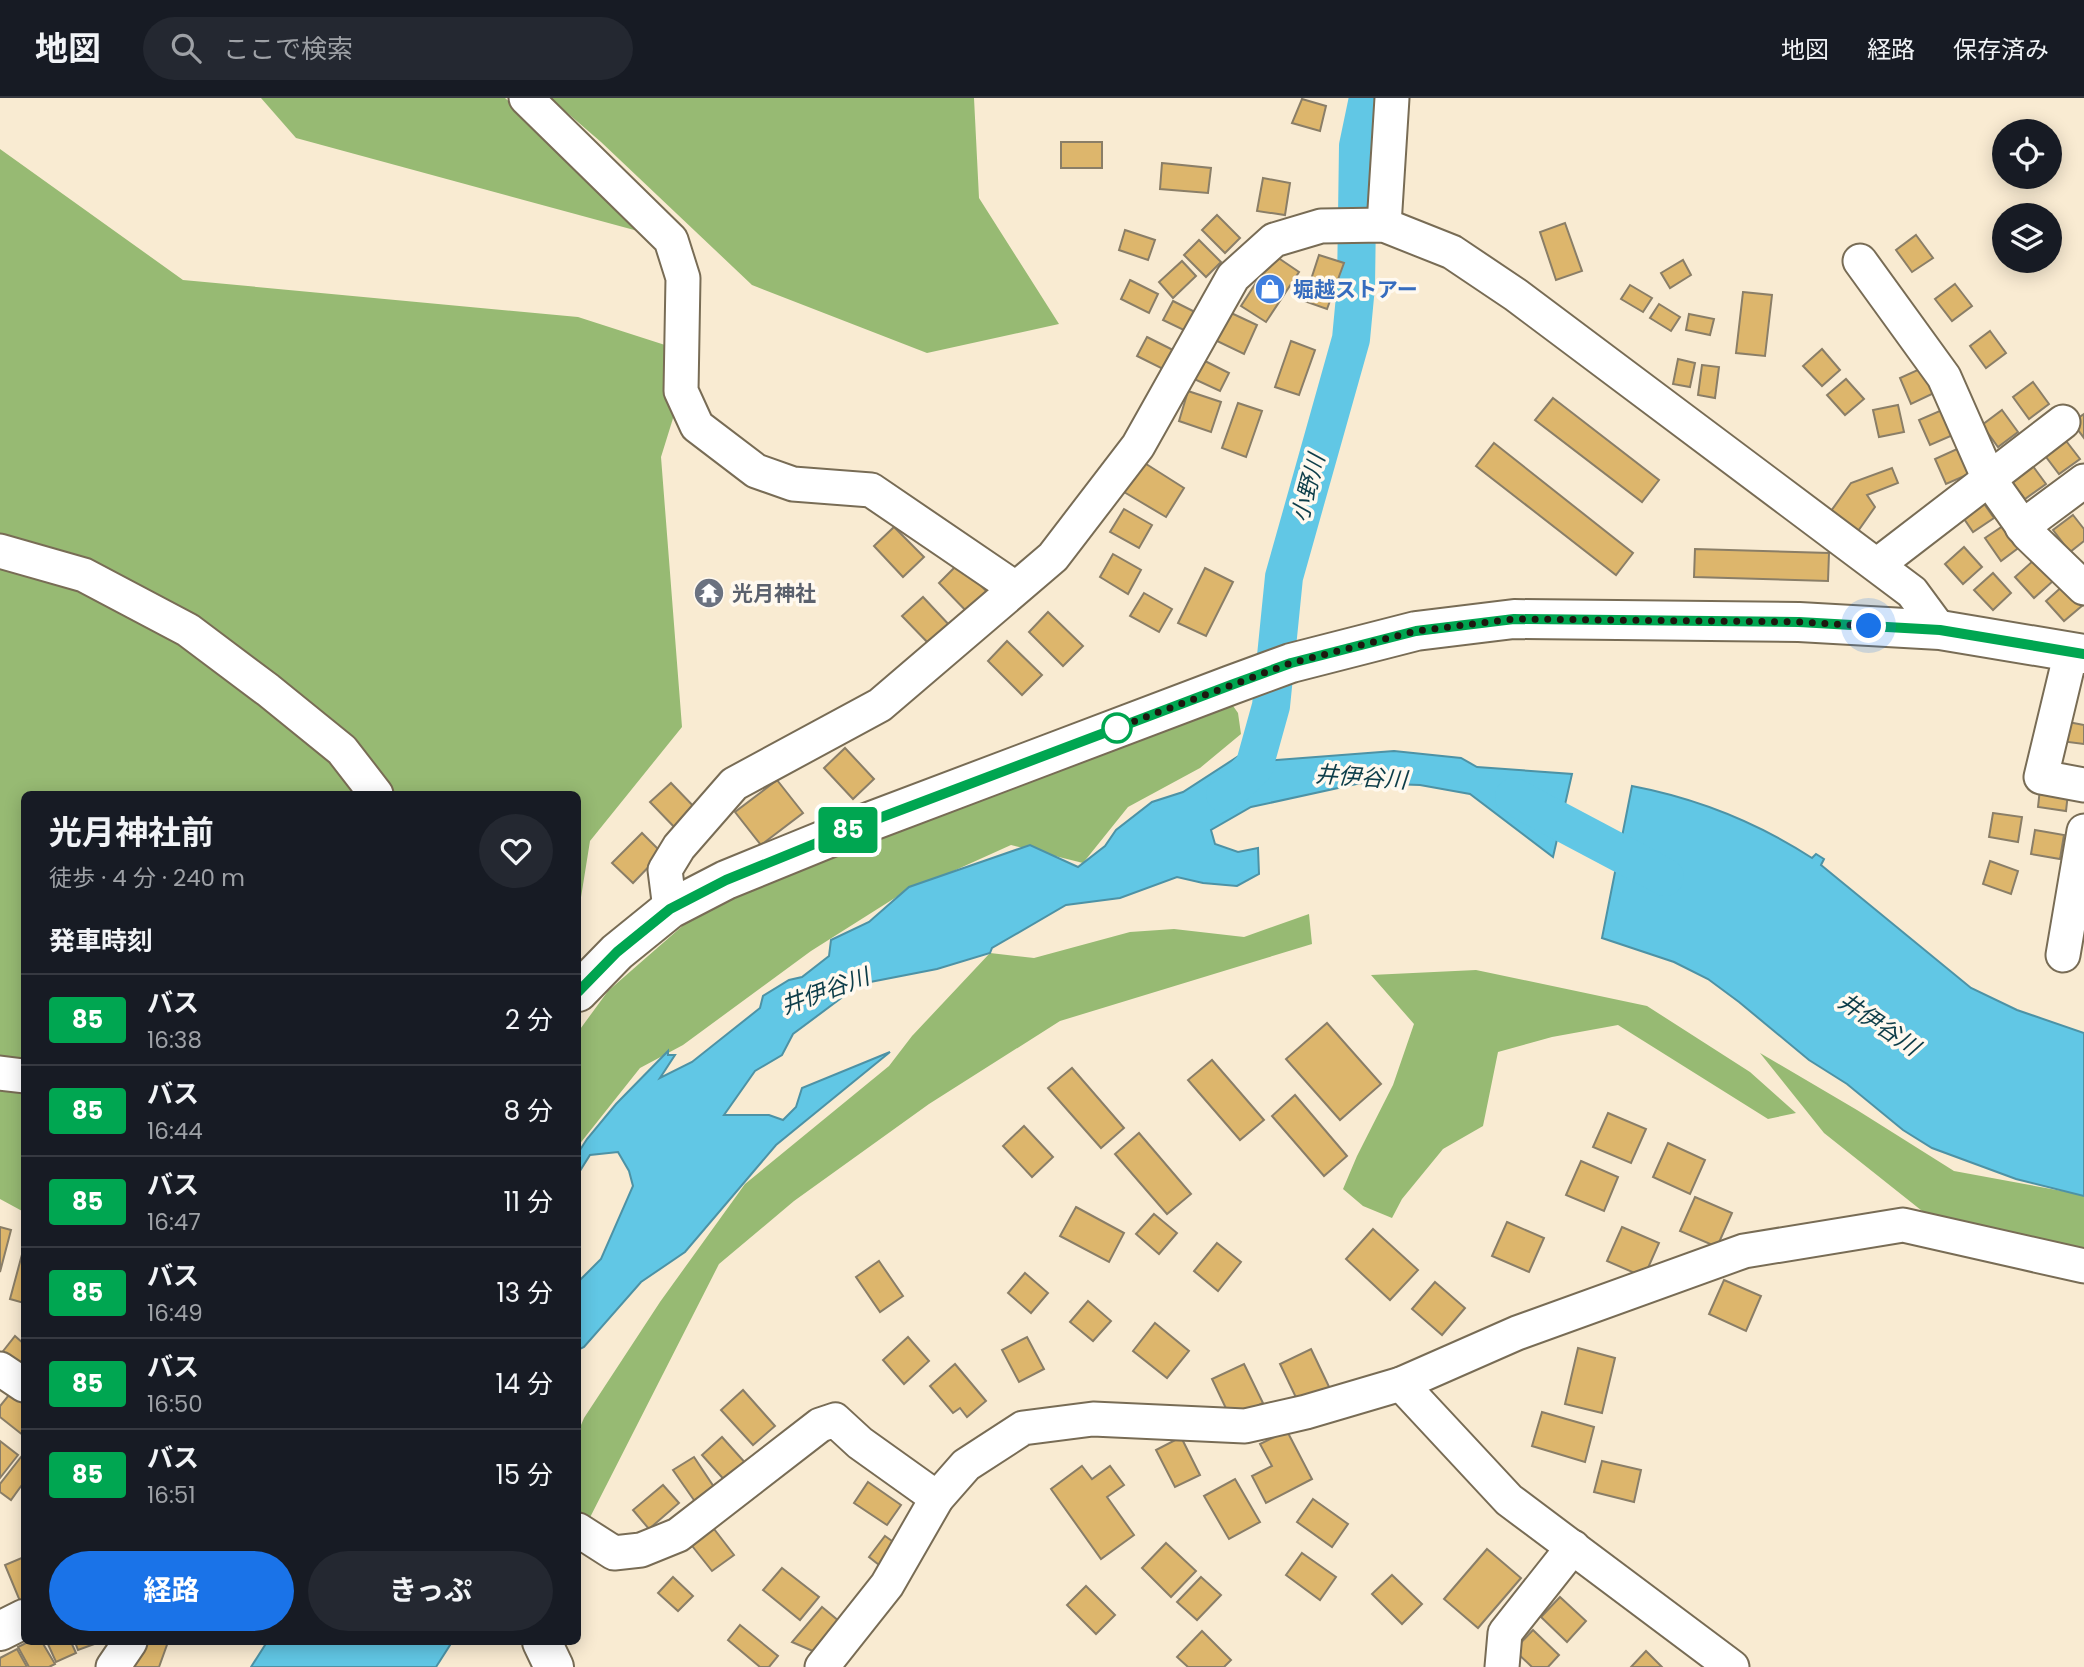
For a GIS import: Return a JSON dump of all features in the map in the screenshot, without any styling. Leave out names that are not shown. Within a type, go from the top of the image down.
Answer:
[{"type":"main road","points":[[581,989],[617,952],[670,909],[726,880],[849,830],[1291,663],[1416,631],[1514,619],[1799,622],[1940,630],[2080,651]]},
{"type":"main road","points":[[0,1631],[21,1620]]},
{"type":"main road","points":[[543,1645],[554,1667]]},
{"type":"street","points":[[526,98],[671,240],[683,278],[681,391],[697,426],[756,471],[793,484],[871,490],[1015,588]]},
{"type":"street","points":[[1384,225],[1392,98]]},
{"type":"street","points":[[670,909],[665,870],[679,847],[734,784],[880,705],[1053,557],[1138,446],[1233,277],[1274,240],[1321,226],[1384,225],[1452,252],[1516,295],[1877,565],[1912,593],[1940,630]]},
{"type":"street","points":[[1860,261],[1944,377],[1989,479],[2022,527],[2084,588]]},
{"type":"street","points":[[1877,565],[2063,422]]},
{"type":"street","points":[[2022,527],[2084,481]]},
{"type":"street","points":[[0,551],[84,575],[188,630],[342,750],[374,791]]},
{"type":"street","points":[[2080,651],[2041,777],[2084,785]]},
{"type":"street","points":[[2063,955],[2084,831]]},
{"type":"street","points":[[0,1073],[21,1076]]},
{"type":"street","points":[[822,1667],[887,1585],[937,1498],[966,1465],[1023,1428],[1093,1419],[1245,1426],[1306,1412],[1401,1384],[1517,1333],[1744,1251],[1903,1224],[2084,1266]]},
{"type":"street","points":[[0,1369],[21,1383]]},
{"type":"street","points":[[1401,1384],[1509,1500],[1732,1667]]},
{"type":"street","points":[[581,1532],[614,1553],[640,1550],[678,1535],[820,1425],[835,1420],[860,1443],[937,1498]]},
{"type":"street","points":[[1502,1667],[1505,1633],[1573,1547]]},
{"type":"street","points":[[113,1667],[128,1645]]},
{"type":"green space","points":[[261,98],[505,98],[671,240],[296,138]]},
{"type":"green space","points":[[550,98],[974,98],[979,198],[1059,324],[927,353],[752,285],[601,142]]},
{"type":"green space","points":[[0,149],[183,280],[578,317],[693,354],[661,457],[682,727],[590,841],[581,897],[581,791],[21,791],[21,1210],[0,1199]]},
{"type":"green space","points":[[1231,703],[1238,713],[1241,734],[1200,768],[1128,807],[1083,863],[1011,845],[898,896],[811,951],[683,1045],[640,1068],[581,1142],[581,1028],[608,991],[703,908],[941,811]]},
{"type":"green space","points":[[1309,914],[1312,944],[1060,1021],[929,1104],[794,1201],[719,1264],[581,1535],[581,1425],[660,1302],[745,1184],[889,1066],[912,1036],[990,953],[1034,958],[1130,932],[1174,929],[1244,937]]},
{"type":"green space","points":[[1476,970],[1647,1006],[1750,1072],[1796,1113],[1768,1119],[1618,1025],[1552,1037],[1498,1052],[1483,1126],[1443,1149],[1402,1199],[1392,1218],[1363,1206],[1343,1189],[1393,1085],[1414,1024],[1371,975]]},
{"type":"green space","points":[[1760,1053],[1954,1171],[2084,1195],[2084,1259],[1941,1226],[1824,1133]]},
{"type":"water","points":[[1248,750],[1265,761],[1394,751],[1461,758],[1477,767],[1572,774],[1553,857],[1470,794],[1420,785],[1361,783],[1251,807],[1211,830],[1215,844],[1238,852],[1258,848],[1259,874],[1237,886],[1177,877],[1120,898],[1066,905],[992,948],[990,953],[937,969],[860,984],[793,1034],[782,1055],[755,1071],[724,1115],[769,1115],[783,1120],[796,1107],[802,1088],[890,1052],[776,1145],[685,1252],[641,1282],[581,1348],[581,1279],[601,1259],[633,1186],[629,1171],[618,1152],[590,1155],[581,1169],[581,1148],[616,1104],[668,1051],[668,1055],[675,1055],[660,1078],[692,1062],[760,1008],[763,996],[789,980],[802,977],[829,956],[831,940],[869,922],[909,887],[1030,845],[1078,867],[1105,846],[1116,830],[1152,802],[1183,792]]},
{"type":"water","points":[[1632,786],[1679,797],[1725,813],[1812,858],[1816,854],[1824,859],[1821,865],[1971,988],[2017,1010],[2084,1033],[2084,1196],[2016,1179],[1932,1148],[1903,1130],[1847,1084],[1809,1060],[1708,979],[1674,962],[1602,938]]},
{"type":"water","points":[[265,1645],[450,1645],[436,1667],[251,1667]]},
{"type":"building","points":[[1302,99],[1326,106],[1320,131],[1292,123]]},
{"type":"building","points":[[1061,142],[1102,142],[1102,168],[1061,168]]},
{"type":"building","points":[[1162,163],[1211,168],[1208,193],[1160,189]]},
{"type":"building","points":[[1263,178],[1290,183],[1285,215],[1257,211]]},
{"type":"building","points":[[1217,215],[1240,238],[1225,253],[1202,230]]},
{"type":"building","points":[[1565,223],[1582,271],[1556,280],[1540,232]]},
{"type":"building","points":[[1125,230],[1155,240],[1148,260],[1119,250]]},
{"type":"building","points":[[1916,235],[1933,258],[1912,272],[1896,250]]},
{"type":"building","points":[[1199,240],[1221,262],[1206,277],[1184,255]]},
{"type":"building","name":"堀越ストアー","points":[[1274,255],[1299,272],[1266,322],[1241,306]]},
{"type":"building","points":[[1319,255],[1344,263],[1327,309],[1304,301]]},
{"type":"building","points":[[1683,260],[1691,275],[1670,288],[1661,273]]},
{"type":"building","points":[[1182,261],[1196,276],[1173,298],[1159,282]]},
{"type":"building","points":[[1130,280],[1158,294],[1149,313],[1121,299]]},
{"type":"building","points":[[1955,284],[1972,306],[1952,321],[1935,299]]},
{"type":"building","points":[[1630,285],[1652,298],[1643,312],[1621,299]]},
{"type":"building","points":[[1743,292],[1772,295],[1765,356],[1736,353]]},
{"type":"building","points":[[1173,301],[1201,315],[1192,334],[1163,320]]},
{"type":"building","points":[[1659,304],[1680,317],[1671,331],[1650,318]]},
{"type":"building","points":[[1229,312],[1257,325],[1244,354],[1215,340]]},
{"type":"building","points":[[1689,314],[1714,319],[1710,335],[1686,330]]},
{"type":"building","points":[[1990,331],[2006,353],[1986,368],[1970,346]]},
{"type":"building","points":[[1147,337],[1175,351],[1165,370],[1137,356]]},
{"type":"building","points":[[1291,341],[1315,350],[1299,395],[1275,387]]},
{"type":"building","points":[[1822,349],[1840,370],[1822,386],[1803,366]]},
{"type":"building","points":[[1201,359],[1229,373],[1220,391],[1192,378]]},
{"type":"building","points":[[1678,359],[1695,363],[1690,387],[1673,384]]},
{"type":"building","points":[[1702,365],[1719,367],[1715,398],[1698,395]]},
{"type":"building","points":[[1922,368],[1934,393],[1911,404],[1900,378]]},
{"type":"building","points":[[1846,379],[1864,399],[1845,415],[1827,395]]},
{"type":"building","points":[[2033,382],[2049,404],[2029,419],[2013,397]]},
{"type":"building","points":[[1188,391],[1221,402],[1211,432],[1179,421]]},
{"type":"building","points":[[1553,398],[1659,480],[1642,502],[1535,420]]},
{"type":"building","points":[[1238,403],[1262,411],[1246,457],[1222,448]]},
{"type":"building","points":[[1898,405],[1904,432],[1879,437],[1873,410]]},
{"type":"building","points":[[1942,410],[1953,435],[1930,445],[1919,420]]},
{"type":"building","points":[[2002,410],[2018,432],[1998,447],[1982,425]]},
{"type":"building","points":[[2084,414],[2084,438],[2072,422]]},
{"type":"building","points":[[2060,433],[2080,459],[2059,474],[2040,449]]},
{"type":"building","points":[[1494,443],[1633,553],[1616,575],[1476,466]]},
{"type":"building","points":[[1957,449],[1969,474],[1946,484],[1935,459]]},
{"type":"building","points":[[2027,458],[2046,484],[2025,499],[2006,474]]},
{"type":"building","points":[[1143,462],[1184,488],[1166,517],[1124,492]]},
{"type":"building","points":[[1892,468],[1898,483],[1867,495],[1875,507],[1858,531],[1831,511],[1851,483]]},
{"type":"building","points":[[1978,495],[1994,518],[1973,532],[1958,510]]},
{"type":"building","points":[[1124,509],[1152,525],[1139,548],[1110,532]]},
{"type":"building","points":[[2073,515],[2084,529],[2084,541],[2070,552],[2053,530]]},
{"type":"building","points":[[2006,524],[2021,546],[2001,561],[1985,538]]},
{"type":"building","points":[[894,527],[924,557],[903,577],[874,546]]},
{"type":"building","points":[[1964,547],[1982,567],[1963,584],[1945,564]]},
{"type":"building","points":[[1695,549],[1829,553],[1828,581],[1694,577]]},
{"type":"building","points":[[1113,554],[1141,570],[1128,594],[1100,577]]},
{"type":"building","points":[[2034,560],[2053,581],[2034,598],[2015,577]]},
{"type":"building","points":[[959,563],[993,598],[973,618],[939,583]]},
{"type":"building","points":[[1205,568],[1233,582],[1206,636],[1178,623]]},
{"type":"building","points":[[1993,573],[2011,593],[1993,610],[1974,590]]},
{"type":"building","points":[[2065,584],[2083,605],[2064,621],[2046,601]]},
{"type":"building","points":[[1144,593],[1172,609],[1159,632],[1130,616]]},
{"type":"building","points":[[923,597],[952,628],[932,647],[902,616]]},
{"type":"building","points":[[1048,612],[1083,646],[1063,666],[1029,632]]},
{"type":"building","points":[[1007,641],[1042,675],[1022,695],[988,661]]},
{"type":"building","points":[[2063,721],[2084,725],[2084,744],[2060,741]]},
{"type":"building","points":[[845,748],[874,779],[853,799],[824,768]]},
{"type":"building","points":[[777,780],[803,813],[761,845],[735,812]]},
{"type":"building","points":[[671,783],[700,813],[680,833],[650,802]]},
{"type":"building","points":[[2040,789],[2068,793],[2066,811],[2038,807]]},
{"type":"building","points":[[1993,813],[2022,817],[2018,842],[1989,837]]},
{"type":"building","points":[[2035,830],[2064,835],[2060,859],[2031,854]]},
{"type":"building","points":[[642,833],[662,853],[633,883],[612,863]]},
{"type":"building","points":[[1990,861],[2018,871],[2011,894],[1983,884]]},
{"type":"building","points":[[1327,1023],[1381,1084],[1340,1120],[1286,1059]]},
{"type":"building","points":[[1212,1060],[1264,1120],[1240,1140],[1188,1080]]},
{"type":"building","points":[[1072,1068],[1124,1128],[1101,1148],[1048,1088]]},
{"type":"building","points":[[1295,1095],[1347,1156],[1324,1176],[1272,1116]]},
{"type":"building","points":[[1608,1113],[1646,1129],[1631,1163],[1593,1147]]},
{"type":"building","points":[[1024,1126],[1053,1157],[1032,1177],[1003,1146]]},
{"type":"building","points":[[1139,1133],[1191,1194],[1167,1214],[1115,1154]]},
{"type":"building","points":[[1668,1143],[1705,1160],[1690,1194],[1653,1177]]},
{"type":"building","points":[[1581,1161],[1618,1177],[1604,1211],[1566,1195]]},
{"type":"building","points":[[1695,1197],[1732,1213],[1717,1247],[1680,1231]]},
{"type":"building","points":[[1076,1207],[1124,1233],[1109,1262],[1060,1236]]},
{"type":"building","points":[[1154,1214],[1177,1233],[1159,1254],[1136,1234]]},
{"type":"building","points":[[1507,1222],[1544,1238],[1529,1272],[1492,1256]]},
{"type":"building","points":[[0,1227],[11,1230],[0,1272]]},
{"type":"building","points":[[1622,1227],[1659,1243],[1644,1277],[1607,1261]]},
{"type":"building","points":[[1373,1229],[1418,1270],[1390,1300],[1346,1259]]},
{"type":"building","points":[[1217,1243],[1241,1262],[1218,1291],[1194,1271]]},
{"type":"building","points":[[21,1258],[21,1302],[10,1299]]},
{"type":"building","points":[[879,1261],[903,1296],[880,1312],[856,1277]]},
{"type":"building","points":[[1025,1273],[1048,1293],[1031,1313],[1008,1293]]},
{"type":"building","points":[[1724,1280],[1761,1296],[1746,1331],[1709,1314]]},
{"type":"building","points":[[1435,1282],[1465,1308],[1442,1335],[1412,1309]]},
{"type":"building","points":[[1088,1301],[1111,1321],[1093,1341],[1070,1322]]},
{"type":"building","points":[[1155,1323],[1189,1351],[1167,1378],[1133,1351]]},
{"type":"building","points":[[15,1336],[21,1341],[21,1372],[0,1355]]},
{"type":"building","points":[[908,1337],[929,1361],[904,1384],[883,1360]]},
{"type":"building","points":[[1027,1337],[1044,1369],[1019,1382],[1002,1350]]},
{"type":"building","points":[[1578,1348],[1615,1358],[1602,1413],[1565,1404]]},
{"type":"building","points":[[1311,1349],[1332,1393],[1301,1408],[1280,1364]]},
{"type":"building","points":[[955,1364],[986,1401],[967,1417],[960,1408],[953,1413],[930,1386]]},
{"type":"building","points":[[1244,1364],[1263,1403],[1231,1419],[1212,1379]]},
{"type":"building","points":[[13,1390],[21,1397],[21,1434],[0,1417],[0,1406]]},
{"type":"building","points":[[743,1390],[775,1426],[753,1445],[721,1410]]},
{"type":"building","points":[[1542,1412],[1594,1427],[1585,1462],[1532,1446]]},
{"type":"building","points":[[1287,1431],[1312,1479],[1266,1503],[1252,1476],[1272,1466],[1260,1444]]},
{"type":"building","points":[[722,1437],[748,1466],[728,1484],[702,1455]]},
{"type":"building","points":[[1181,1437],[1200,1475],[1175,1487],[1156,1450]]},
{"type":"building","points":[[0,1441],[18,1455],[0,1478]]},
{"type":"building","points":[[21,1457],[21,1486],[11,1500],[0,1492],[0,1484]]},
{"type":"building","points":[[694,1457],[716,1490],[696,1503],[673,1470]]},
{"type":"building","points":[[1602,1461],[1641,1470],[1634,1502],[1594,1492]]},
{"type":"building","points":[[1082,1466],[1092,1479],[1110,1466],[1124,1485],[1107,1497],[1134,1535],[1101,1559],[1051,1489]]},
{"type":"building","points":[[1235,1479],[1260,1522],[1229,1539],[1204,1496]]},
{"type":"building","points":[[868,1482],[901,1505],[887,1525],[854,1503]]},
{"type":"building","points":[[663,1485],[679,1503],[649,1529],[633,1510]]},
{"type":"building","points":[[1313,1499],[1348,1524],[1332,1547],[1297,1522]]},
{"type":"building","points":[[711,1525],[734,1555],[712,1571],[689,1542]]},
{"type":"building","points":[[885,1536],[899,1546],[883,1568],[869,1557]]},
{"type":"building","points":[[1166,1543],[1196,1571],[1171,1597],[1142,1568]]},
{"type":"building","points":[[1487,1549],[1521,1578],[1478,1628],[1444,1599]]},
{"type":"building","points":[[1302,1553],[1336,1577],[1320,1600],[1286,1575]]},
{"type":"building","points":[[21,1558],[21,1604],[5,1565]]},
{"type":"building","points":[[782,1568],[819,1597],[800,1620],[763,1590]]},
{"type":"building","points":[[1392,1575],[1422,1604],[1402,1624],[1372,1594]]},
{"type":"building","points":[[673,1577],[693,1596],[678,1611],[658,1593]]},
{"type":"building","points":[[1201,1577],[1221,1595],[1197,1620],[1177,1602]]},
{"type":"building","points":[[1086,1586],[1115,1615],[1096,1634],[1067,1605]]},
{"type":"building","points":[[1560,1597],[1586,1621],[1567,1642],[1541,1617]]},
{"type":"building","points":[[822,1607],[840,1622],[815,1652],[792,1642]]},
{"type":"building","points":[[740,1625],[778,1656],[769,1667],[760,1667],[728,1640]]},
{"type":"building","points":[[1533,1630],[1559,1655],[1548,1667],[1532,1667],[1514,1650]]},
{"type":"building","points":[[1202,1631],[1231,1660],[1224,1667],[1188,1667],[1177,1657]]},
{"type":"building","points":[[44,1645],[55,1664],[49,1667],[29,1667],[18,1647]]},
{"type":"building","points":[[48,1645],[72,1645],[76,1653],[56,1662]]},
{"type":"building","points":[[76,1645],[92,1645],[78,1650]]},
{"type":"building","points":[[147,1645],[167,1645],[159,1667],[132,1667]]},
{"type":"building","points":[[17,1649],[27,1667],[0,1667],[0,1658]]},
{"type":"building","points":[[1646,1651],[1662,1667],[1631,1667]]},
{"type":"waterway","name":"小野川","points":[[1225,794],[1254,767],[1271,706],[1284,577],[1351,339],[1356,286],[1358,146],[1368,98]]},
{"type":"waterway","name":"井伊谷川","points":[[1514,797],[1665,877]]},
{"type":"bus line","name":"85","points":[[581,989],[617,952],[670,909],[726,880],[861,825],[1291,663],[1416,631],[1514,619],[1799,622],[1940,630],[2084,654]]},
{"type":"place","name":"堀越ストアー","points":[[1270,289]]},
{"type":"place","name":"光月神社","points":[[709,593]]},
{"type":"route","points":[[1117,728],[1108,731],[1291,663],[1416,631],[1514,619],[1799,622],[1869,626]]}]
